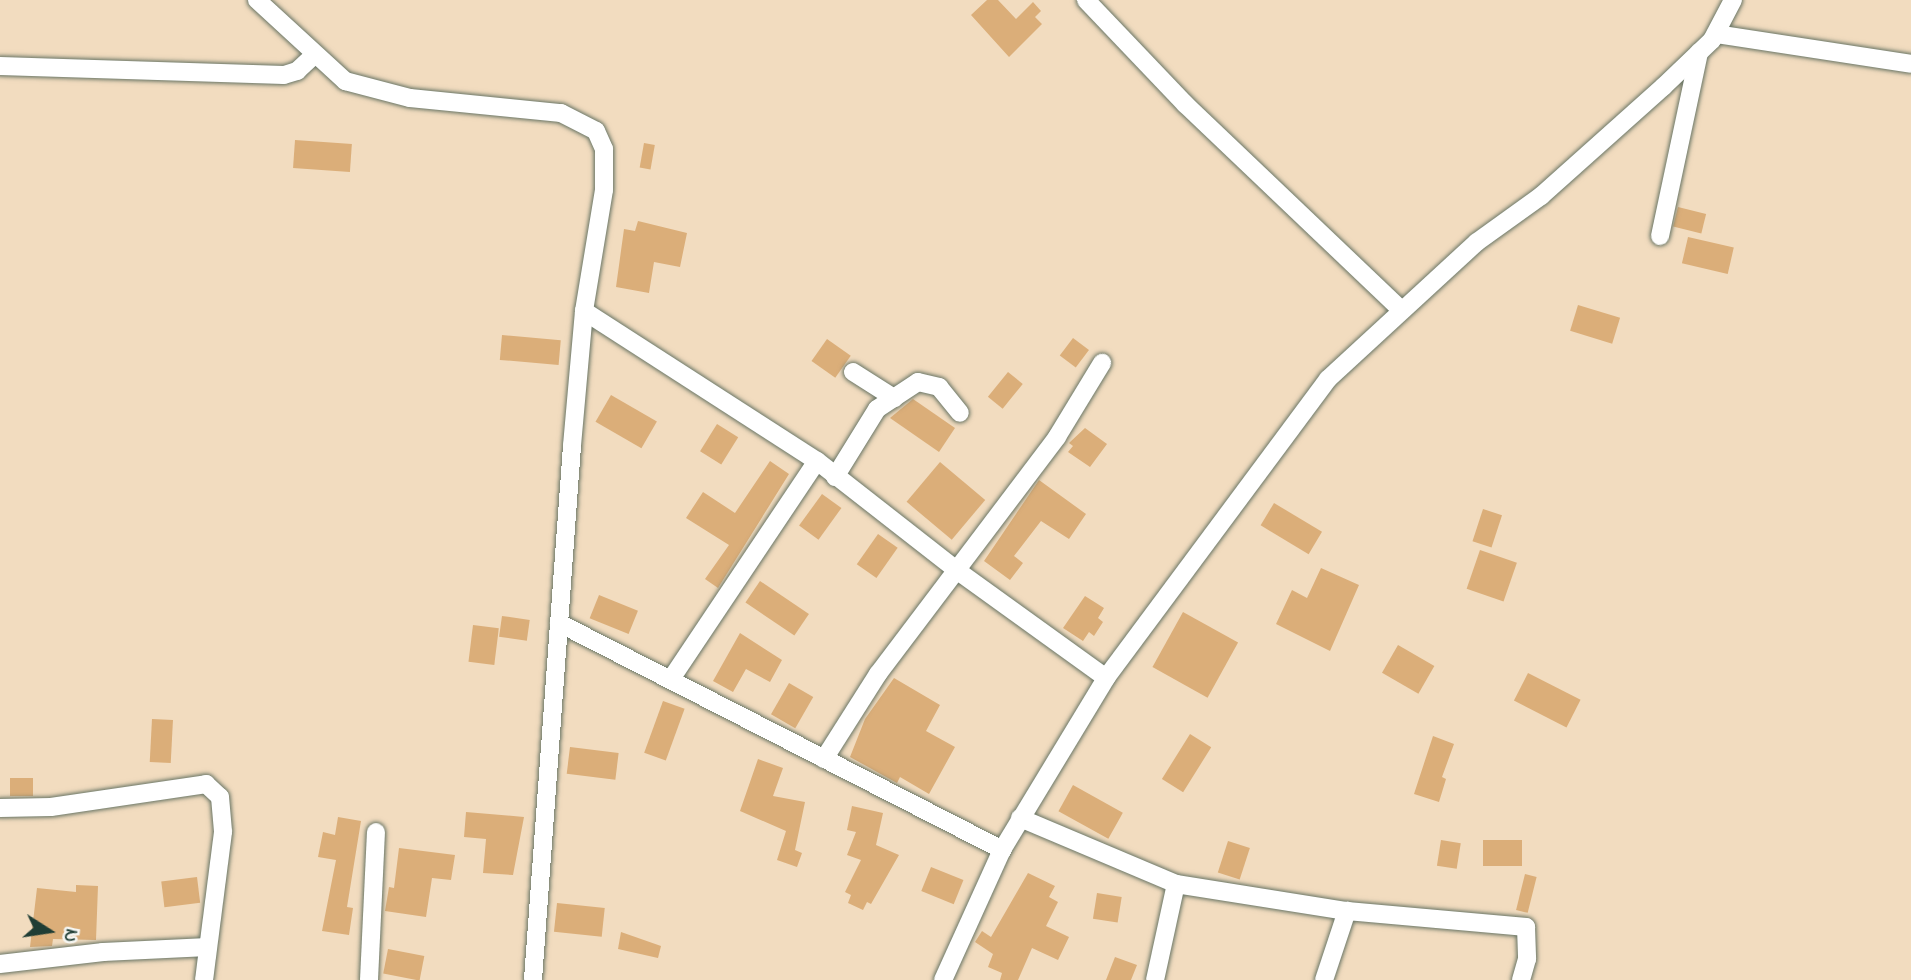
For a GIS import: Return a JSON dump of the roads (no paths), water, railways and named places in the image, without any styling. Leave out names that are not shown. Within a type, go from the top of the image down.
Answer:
[{"type":"street","points":[[257,0],[313,56],[345,81],[410,98],[561,113],[596,131],[604,149],[604,190],[584,311],[533,980]]},
{"type":"street","points":[[1086,0],[1185,104],[1401,310]]},
{"type":"street","points":[[943,980],[1002,850],[1106,678],[1328,379],[1477,242],[1541,196],[1699,52],[1716,34],[1733,0]]},
{"type":"street","points":[[1716,34],[1911,64]]},
{"type":"street","points":[[1660,236],[1699,52]]},
{"type":"street","points":[[0,66],[284,75],[297,71],[313,56]]},
{"type":"street","points":[[584,311],[817,461],[955,569],[1106,678]]},
{"type":"street","points":[[824,759],[878,674],[1057,437],[1102,363]]},
{"type":"street","points":[[853,372],[894,398]]},
{"type":"street","points":[[835,477],[877,409],[918,382],[939,387],[960,412]]},
{"type":"street","points":[[671,679],[817,461]]},
{"type":"street","points":[[559,623],[1002,850]]},
{"type":"street","points":[[0,808],[51,807],[206,784],[220,797],[223,832],[204,980]]},
{"type":"street","points":[[1020,818],[1176,884],[1347,911],[1526,927],[1527,959],[1521,980]]},
{"type":"street","points":[[369,980],[376,832]]},
{"type":"street","points":[[1155,980],[1176,884]]},
{"type":"street","points":[[1324,980],[1347,911]]},
{"type":"street","points":[[0,964],[103,951],[208,947]]}]
